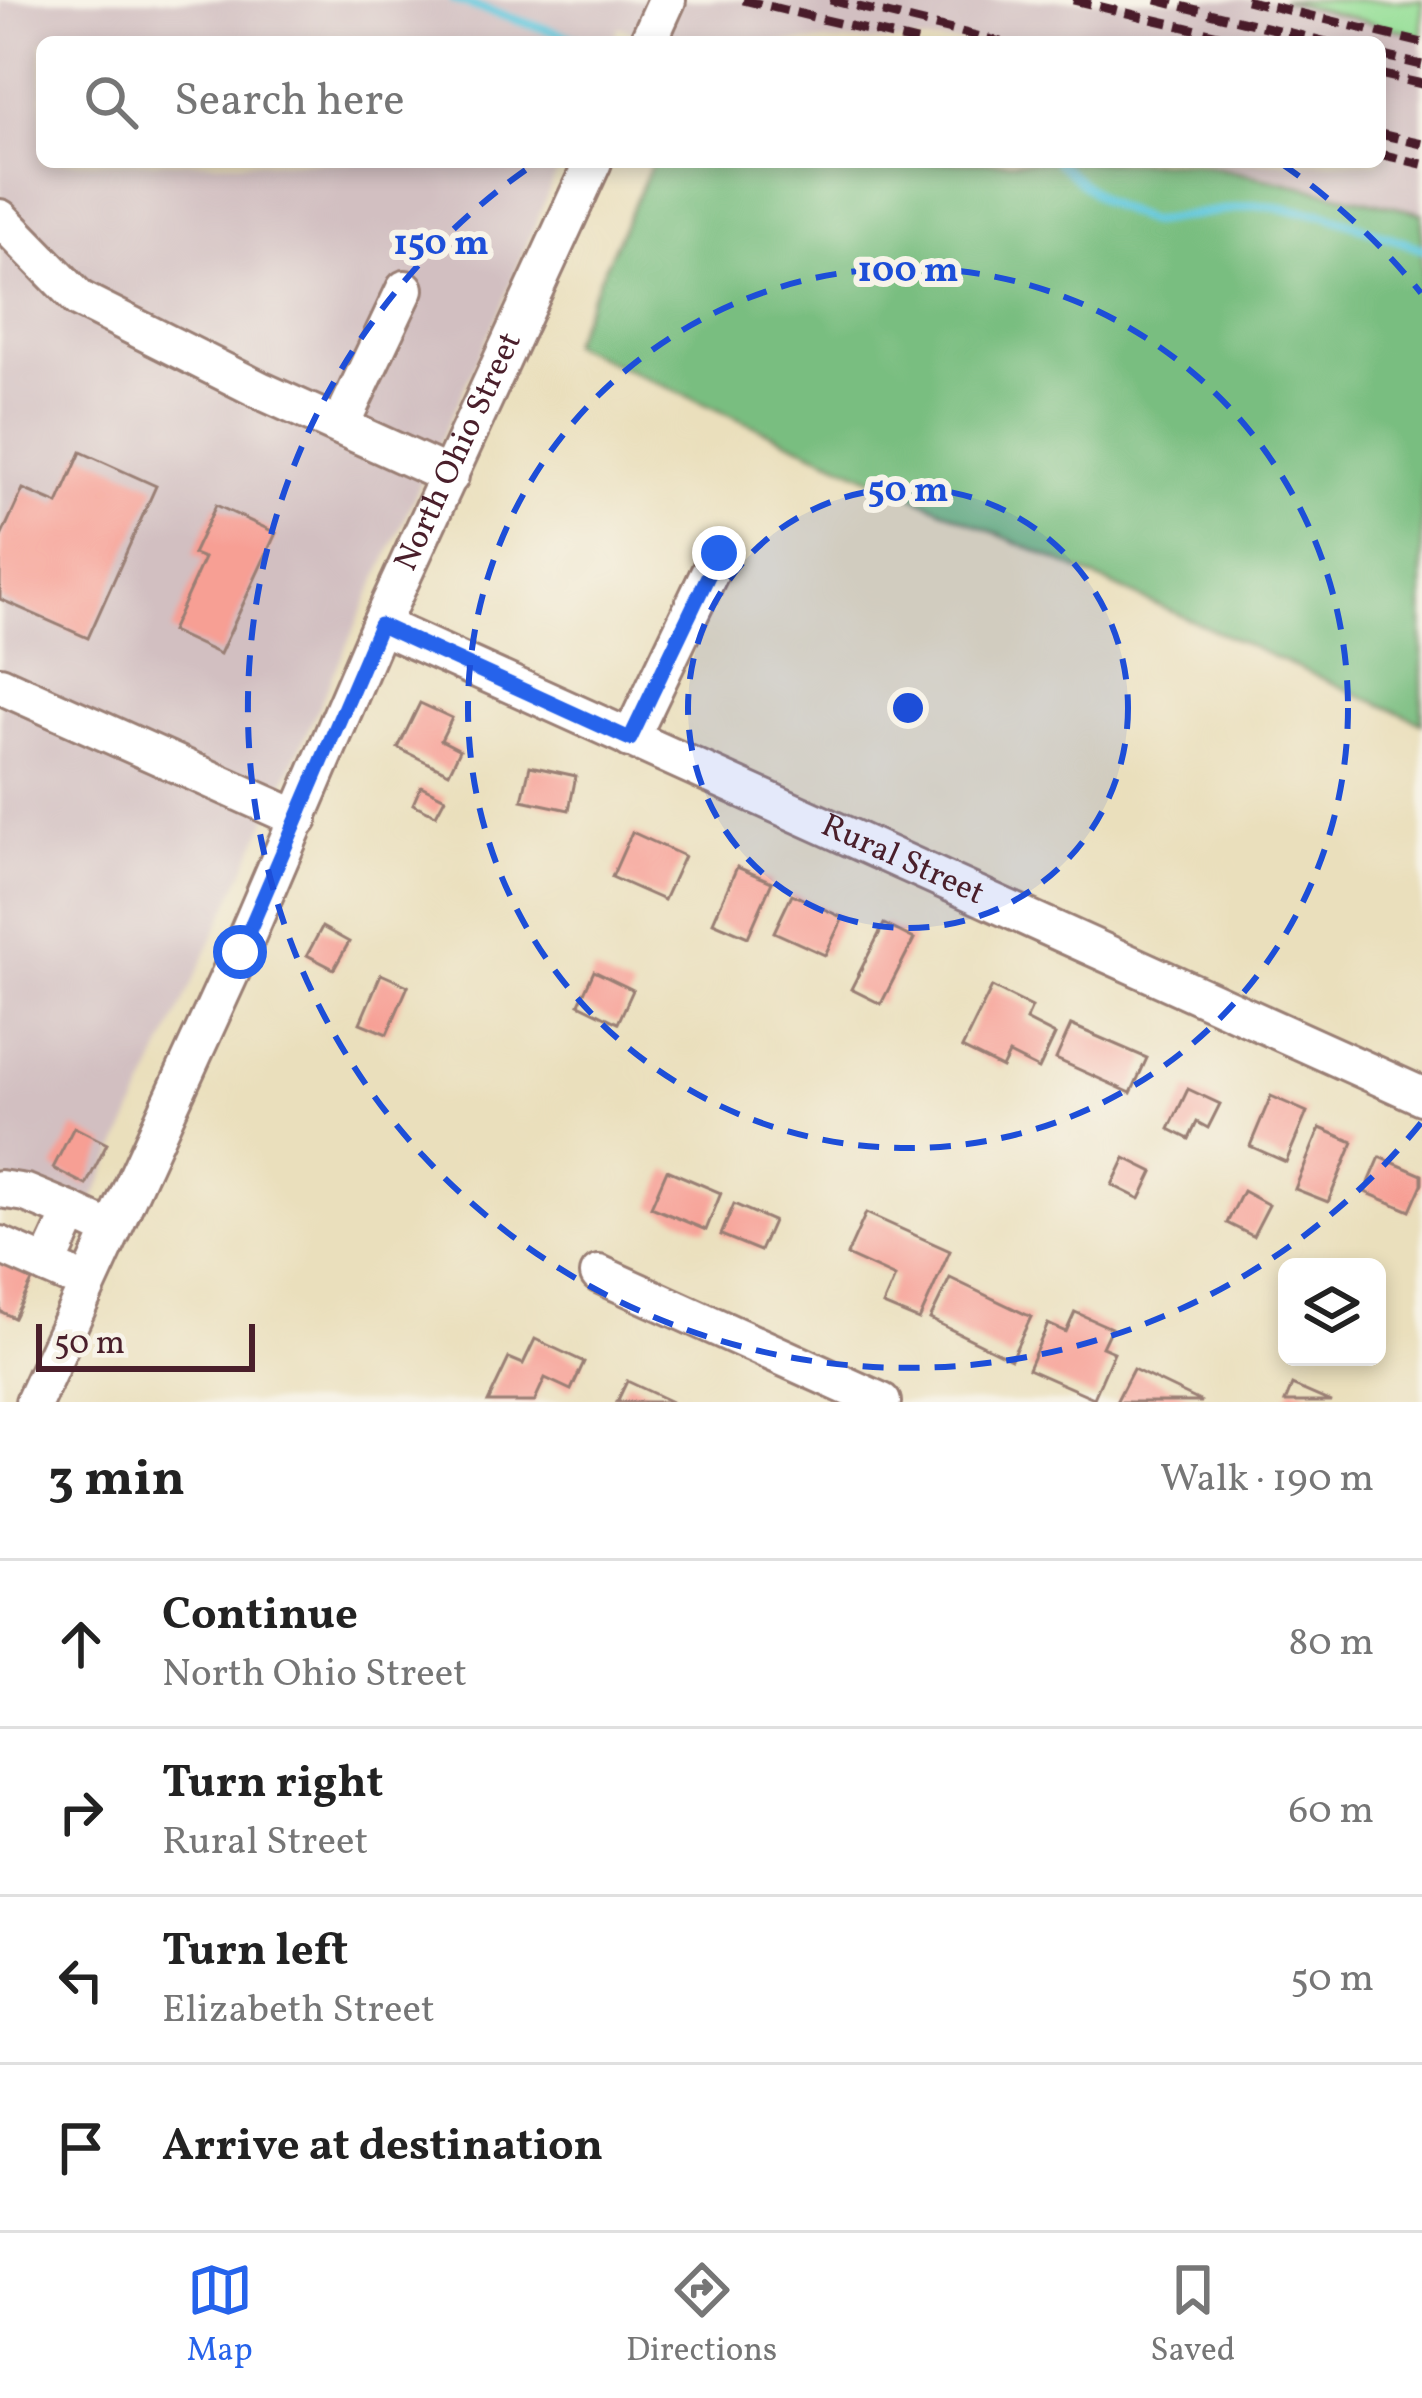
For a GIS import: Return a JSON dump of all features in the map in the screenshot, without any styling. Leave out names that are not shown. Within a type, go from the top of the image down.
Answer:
[{"type":"street","points":[[651,36],[667,0]]},
{"type":"street","name":"North Ohio Street","points":[[34,1402],[240,952],[380,625],[590,168]]},
{"type":"street","points":[[0,218],[80,299],[262,391],[449,476]]},
{"type":"street","points":[[340,426],[405,289]]},
{"type":"street","points":[[630,739],[719,553]]},
{"type":"street","name":"Rural Street","points":[[380,625],[1422,1096]]},
{"type":"street","points":[[0,686],[298,819]]},
{"type":"street","points":[[0,1189],[26,1193],[111,1230]]},
{"type":"street","points":[[47,1266],[71,1212]]},
{"type":"street","points":[[0,1245],[87,1284]]},
{"type":"street","points":[[599,1274],[883,1402]]},
{"type":"shaded area","points":[[0,0],[1282,0],[1422,36],[1422,213],[1219,168],[1386,168],[1386,36],[647,36],[619,27],[615,36],[36,36],[36,168],[559,168],[499,312],[86,1216],[0,1177]]},
{"type":"green space","points":[[1282,0],[1422,0],[1422,36]]},
{"type":"green space","points":[[650,168],[1219,168],[1422,213],[1422,723],[570,344]]},
{"type":"building","points":[[81,452],[156,486],[88,638],[0,599],[0,539],[23,489],[58,504]]},
{"type":"building","points":[[216,505],[276,533],[220,654],[171,631],[204,558],[193,554]]},
{"type":"building","points":[[420,703],[452,718],[441,740],[460,750],[449,773],[398,748]]},
{"type":"building","points":[[530,766],[576,776],[569,810],[522,800]]},
{"type":"building","points":[[421,786],[445,798],[436,815],[413,804]]},
{"type":"building","points":[[632,832],[684,856],[664,900],[612,877]]},
{"type":"building","points":[[737,867],[772,882],[748,937],[713,922]]},
{"type":"building","points":[[792,894],[843,918],[825,955],[774,932]]},
{"type":"building","points":[[884,924],[914,939],[881,1004],[851,989]]},
{"type":"building","points":[[322,927],[349,942],[334,969],[307,955]]},
{"type":"building","points":[[594,971],[633,990],[618,1023],[579,1004]]},
{"type":"building","points":[[381,974],[408,986],[387,1034],[360,1023]]},
{"type":"building","points":[[992,987],[1032,1007],[1026,1020],[1055,1035],[1039,1069],[1009,1054],[1002,1068],[962,1048]]},
{"type":"building","points":[[1071,1025],[1147,1058],[1131,1093],[1056,1059]]},
{"type":"building","points":[[1188,1089],[1220,1104],[1208,1128],[1197,1122],[1189,1139],[1169,1129]]},
{"type":"building","points":[[1271,1096],[1307,1112],[1286,1162],[1250,1146]]},
{"type":"building","points":[[74,1127],[107,1144],[86,1185],[53,1168]]},
{"type":"building","points":[[1320,1128],[1353,1142],[1328,1202],[1295,1189]]},
{"type":"building","points":[[1380,1157],[1422,1175],[1410,1211],[1365,1192]]},
{"type":"building","points":[[1125,1158],[1153,1172],[1140,1199],[1112,1185]]},
{"type":"building","points":[[667,1170],[721,1193],[706,1230],[651,1207]]},
{"type":"building","points":[[1243,1191],[1269,1205],[1253,1236],[1227,1223]]},
{"type":"building","points":[[734,1204],[773,1221],[760,1251],[721,1235]]},
{"type":"building","points":[[866,1213],[950,1251],[919,1320],[883,1305],[895,1277],[847,1255]]},
{"type":"building","points":[[0,1253],[37,1271],[14,1318],[0,1311]]},
{"type":"building","points":[[950,1278],[1031,1317],[1011,1359],[930,1319]]},
{"type":"building","points":[[1075,1312],[1111,1328],[1102,1347],[1114,1352],[1094,1398],[1028,1369],[1048,1324],[1066,1332]]},
{"type":"building","points":[[535,1339],[584,1362],[571,1390],[545,1378],[534,1402],[488,1402],[509,1358],[523,1364]]},
{"type":"building","points":[[1133,1369],[1202,1402],[1116,1402]]},
{"type":"building","points":[[627,1381],[672,1402],[617,1402]]},
{"type":"building","points":[[1292,1385],[1331,1402],[1285,1402]]},
{"type":"waterway","points":[[454,0],[567,36]]},
{"type":"waterway","points":[[1064,168],[1103,201],[1149,222],[1257,205],[1324,214],[1422,249]]},
{"type":"railway","points":[[743,0],[892,36]]},
{"type":"railway","points":[[830,0],[977,36]]},
{"type":"railway","points":[[1073,0],[1222,36]]},
{"type":"railway","points":[[1156,0],[1303,36]]},
{"type":"railway","points":[[1246,0],[1422,43]]},
{"type":"railway","points":[[1386,56],[1422,65]]},
{"type":"railway","points":[[1386,75],[1422,84]]},
{"type":"railway","points":[[1386,135],[1422,144]]},
{"type":"railway","points":[[1386,155],[1422,164]]},
{"type":"route","points":[[240,952],[380,625],[630,739],[719,553]]}]
